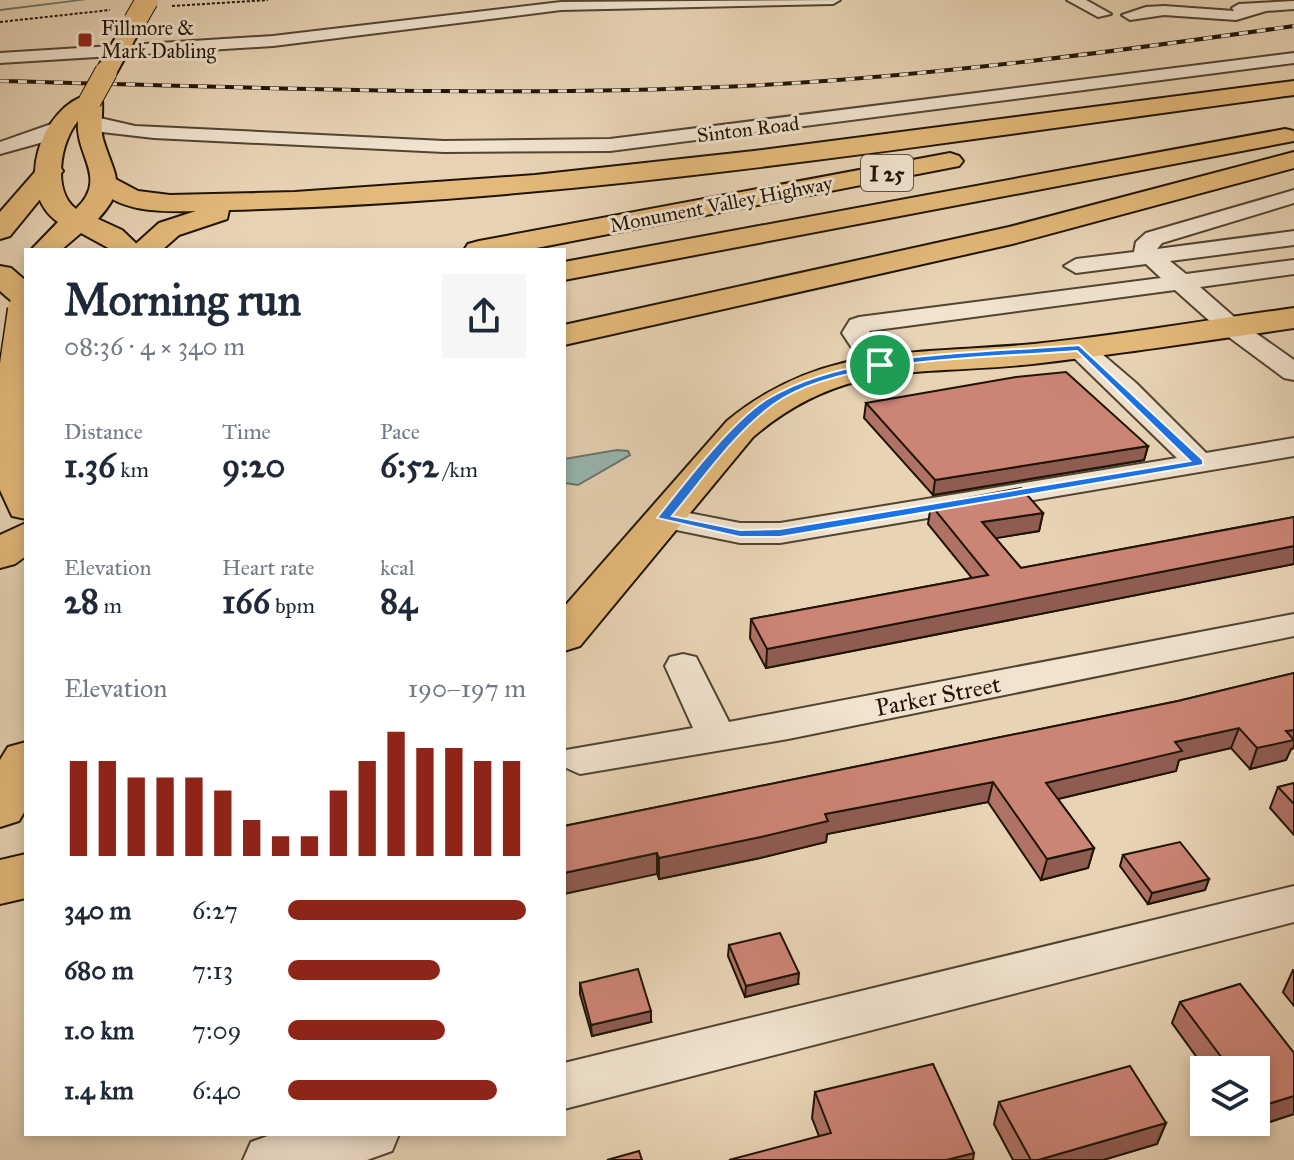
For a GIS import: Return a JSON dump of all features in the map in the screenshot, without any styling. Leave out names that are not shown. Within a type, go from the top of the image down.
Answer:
[{"type":"main road","points":[[147,0],[111,62],[91,112],[92,141],[104,170],[124,196],[155,202],[295,200],[625,174],[1294,88]]},
{"type":"main road","name":"Monument Valley Highway","points":[[490,248],[1294,96]]},
{"type":"main road","points":[[91,112],[60,127],[50,165],[54,204],[79,220],[110,233],[126,248]]},
{"type":"main road","name":"Monument Valley Highway","points":[[566,271],[1294,134]]},
{"type":"main road","points":[[566,335],[1027,232],[1294,160]]},
{"type":"main road","points":[[0,230],[50,165]]},
{"type":"main road","points":[[48,248],[94,207],[104,170]]},
{"type":"main road","points":[[146,248],[162,233],[198,218],[295,200]]},
{"type":"main road","points":[[0,275],[24,295]]},
{"type":"main road","points":[[566,634],[740,429],[771,401],[813,381],[880,365],[1079,348],[1294,318]]},
{"type":"main road","points":[[24,322],[5,439],[11,472],[24,502]]},
{"type":"main road","points":[[0,341],[24,336]]},
{"type":"main road","points":[[0,379],[24,374]]},
{"type":"main road","points":[[0,555],[24,537]]},
{"type":"main road","points":[[0,807],[24,764]]},
{"type":"main road","points":[[0,882],[24,876]]},
{"type":"street","points":[[0,58],[111,62],[561,6],[833,0]]},
{"type":"street","points":[[1074,0],[1103,14]]},
{"type":"street","points":[[1164,0],[1261,8],[1294,5]]},
{"type":"street","points":[[1130,15],[1146,6],[1245,16],[1261,8]]},
{"type":"street","name":"Sinton Road","points":[[91,112],[107,128],[493,148],[620,145],[1294,58]]},
{"type":"street","points":[[0,151],[60,127]]},
{"type":"street","name":"Sinton Road","points":[[104,170],[107,149],[123,141],[199,133]]},
{"type":"street","points":[[0,151],[28,154],[50,165]]},
{"type":"street","points":[[1294,196],[1147,242],[1145,251],[1231,327],[1294,372]]},
{"type":"street","points":[[1204,223],[1294,212]]},
{"type":"street","points":[[1076,266],[1294,238]]},
{"type":"street","points":[[880,365],[855,333],[859,325],[1294,267]]},
{"type":"street","points":[[1079,348],[1199,463]]},
{"type":"street","points":[[663,518],[740,533],[780,533],[1294,447]]},
{"type":"street","name":"Parker Street","points":[[580,760],[717,737],[1294,625]]},
{"type":"street","points":[[683,666],[717,737]]},
{"type":"street","points":[[566,1086],[1294,904]]},
{"type":"street","points":[[270,1160],[365,1136]]},
{"type":"water","points":[[617,450],[628,451],[630,455],[578,485],[566,483],[566,459]]},
{"type":"building","points":[[1066,372],[1148,446],[935,480],[866,403],[1016,377]]},
{"type":"building","points":[[1021,488],[1043,513],[982,522],[1021,568],[1294,517],[1294,546],[767,649],[751,619],[988,575],[931,505]]},
{"type":"building","points":[[1294,673],[1294,730],[1286,731],[1294,740],[1257,748],[1239,728],[1175,742],[1182,751],[1046,783],[1094,848],[1047,859],[993,782],[825,814],[828,821],[761,837],[659,858],[657,853],[566,873],[566,826],[1178,701]]},
{"type":"building","points":[[1294,783],[1294,804],[1278,787]]},
{"type":"building","points":[[1180,842],[1209,879],[1152,893],[1123,855]]},
{"type":"building","points":[[780,933],[799,973],[746,986],[729,945]]},
{"type":"building","points":[[638,969],[651,1011],[591,1025],[580,983]]},
{"type":"building","points":[[1240,984],[1294,1053],[1294,1096],[1270,1103],[1270,1056],[1220,1056],[1180,1002]]},
{"type":"building","points":[[933,1064],[974,1153],[946,1160],[729,1160],[831,1133],[815,1092]]},
{"type":"building","points":[[1130,1066],[1166,1123],[1031,1160],[999,1102]]},
{"type":"building","points":[[639,1151],[642,1160],[607,1160]]},
{"type":"waterway","points":[[0,10],[85,0]]},
{"type":"railway","points":[[0,81],[465,91],[743,86],[950,70],[1294,26]]},
{"type":"place","name":"Fillmore & Mark Dabling","points":[[85,40]]},
{"type":"route","points":[[1079,348],[1126,389],[1154,421],[1199,463],[780,533],[740,533],[663,518],[761,408],[789,390],[813,381],[880,365],[1005,357],[1079,348]]}]
